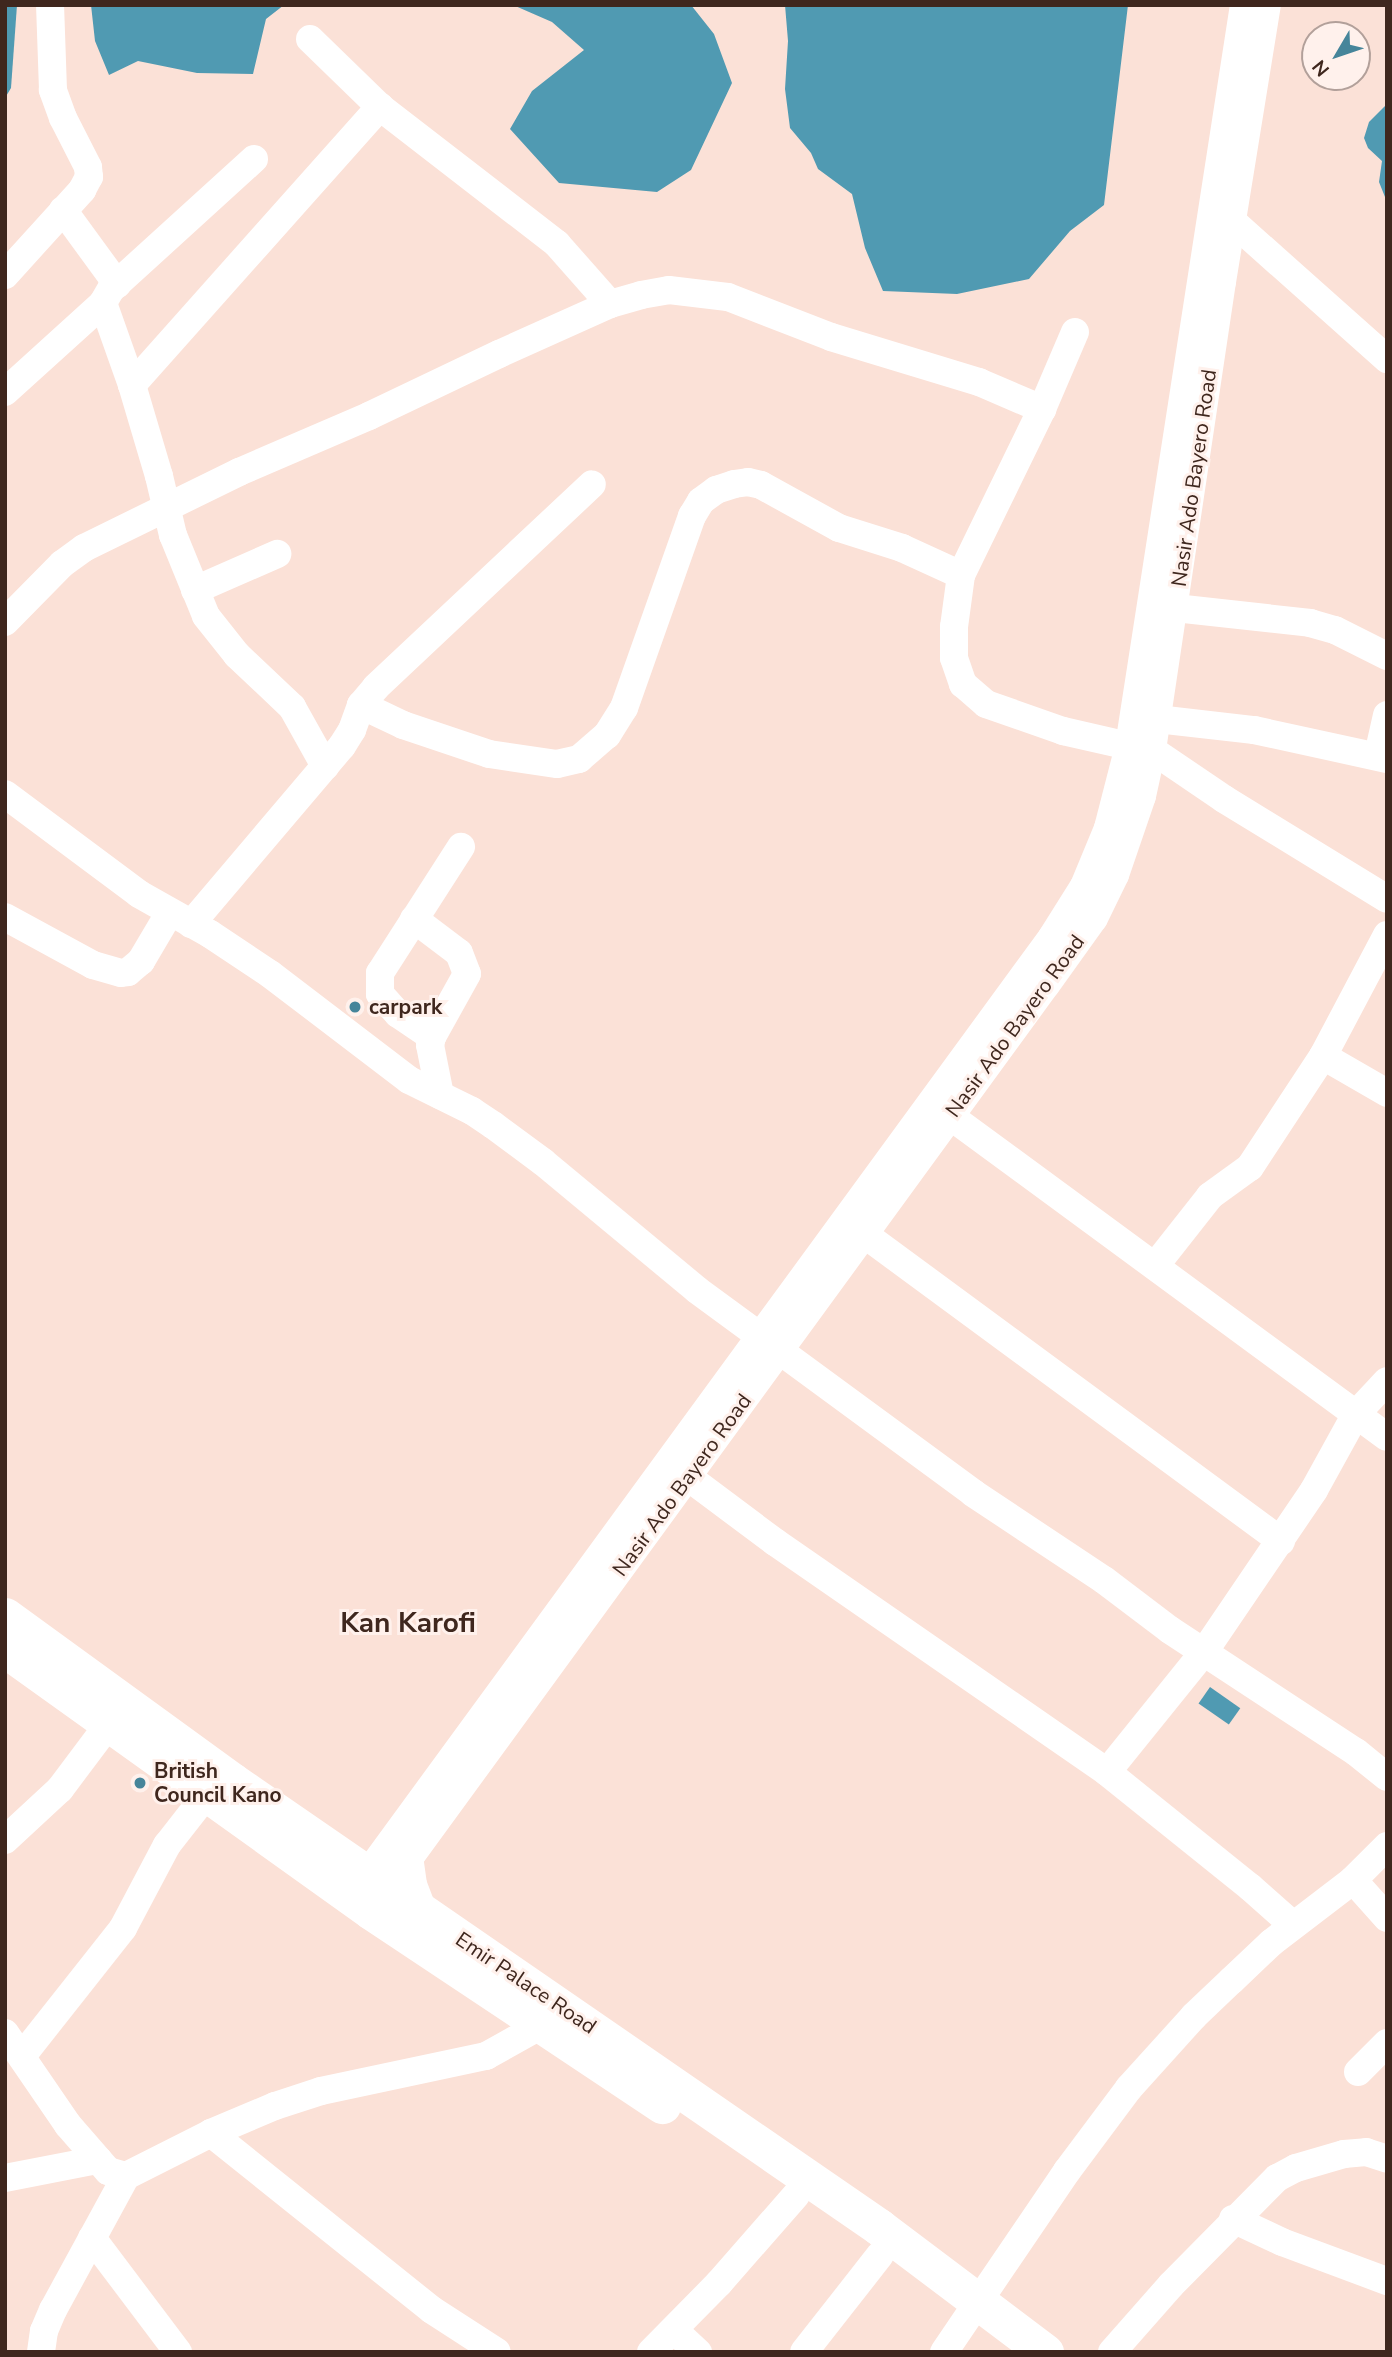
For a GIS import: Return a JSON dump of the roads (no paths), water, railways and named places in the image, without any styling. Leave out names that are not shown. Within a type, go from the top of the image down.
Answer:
[{"type":"main road","name":"Emir Palace Road","points":[[5,1616],[45,1662],[108,1725],[206,1794],[383,1884]]},
{"type":"main road","name":"Emir Palace Road","points":[[5,1649],[45,1662],[325,1844],[383,1884],[547,2014],[880,2255],[1045,2352]]},
{"type":"main road","name":"Emir Palace Road","points":[[547,2014],[973,2311],[1005,2352]]},
{"type":"street","points":[[5,275],[82,190],[89,177],[88,167],[63,118],[53,90],[50,5]]},
{"type":"street","points":[[383,1884],[770,1343],[1076,901],[1140,748],[1244,5]]},
{"type":"street","name":"Nasir Ado Bayero Road","points":[[383,1884],[688,1477],[770,1343],[864,1234],[1094,918],[1128,843],[1140,748],[1157,719],[1267,5]]},
{"type":"street","points":[[310,39],[380,107],[547,235],[590,278],[610,304]]},
{"type":"street","points":[[132,385],[380,107]]},
{"type":"street","points":[[5,392],[254,159]]},
{"type":"street","points":[[63,210],[110,294],[173,535],[206,616],[218,633],[292,707],[325,766]]},
{"type":"street","points":[[1232,221],[1387,359]]},
{"type":"street","points":[[7,616],[62,564],[84,548],[147,515],[167,509],[239,472],[369,416],[610,304],[669,290],[728,297],[831,337],[979,382],[1042,409]]},
{"type":"street","points":[[1075,332],[1042,409],[961,575],[954,627],[954,659],[968,691],[986,704],[1063,731],[1140,748],[1387,899]]},
{"type":"street","points":[[361,705],[403,725],[489,754],[557,764],[579,759],[607,735],[624,708],[692,516],[701,501],[716,490],[734,484],[748,482],[761,485],[839,528],[902,548],[961,575]]},
{"type":"street","points":[[5,917],[93,965],[121,973],[128,971],[141,961],[325,766],[352,730],[361,705],[478,589],[592,484]]},
{"type":"street","points":[[195,590],[278,554]]},
{"type":"street","points":[[1175,608],[1310,623],[1335,630],[1387,656]]},
{"type":"street","points":[[1157,719],[1254,730],[1382,757],[1387,715]]},
{"type":"street","points":[[5,794],[98,865],[270,974],[409,1080],[472,1111],[543,1162],[648,1251],[973,1493],[1104,1580],[1204,1652],[1356,1752],[1387,1777]]},
{"type":"street","points":[[432,1037],[398,1014],[380,994],[380,973],[461,847]]},
{"type":"street","points":[[414,919],[459,953],[467,974],[430,1045],[440,1095]]},
{"type":"street","points":[[1155,1266],[1210,1196],[1250,1167],[1323,1056],[1387,935]]},
{"type":"street","points":[[1323,1056],[1387,1093]]},
{"type":"street","points":[[950,1116],[1387,1437]]},
{"type":"street","points":[[864,1234],[1281,1541]]},
{"type":"street","points":[[1107,1772],[1204,1652],[1281,1541],[1356,1414],[1387,1381]]},
{"type":"street","points":[[688,1477],[786,1550],[1107,1772],[1250,1886],[1293,1925]]},
{"type":"street","points":[[5,1840],[60,1789],[108,1725]]},
{"type":"street","points":[[22,2056],[123,1928],[167,1845],[206,1794]]},
{"type":"street","points":[[944,2352],[1067,2171],[1129,2088],[1194,2016],[1293,1925],[1353,1880],[1387,1846]]},
{"type":"street","points":[[1353,1880],[1387,1918]]},
{"type":"street","points":[[41,2352],[44,2330],[126,2176],[211,2133],[275,2106],[321,2091],[486,2056],[547,2014]]},
{"type":"street","points":[[5,2033],[52,2104],[98,2160],[108,2171],[126,2176]]},
{"type":"street","points":[[1358,2072],[1387,2043]]},
{"type":"street","points":[[211,2133],[349,2240],[432,2310],[497,2352]]},
{"type":"street","points":[[1112,2352],[1233,2220],[1277,2178],[1296,2168],[1344,2154],[1380,2150]]},
{"type":"street","points":[[5,2178],[98,2160]]},
{"type":"street","points":[[651,2352],[796,2195]]},
{"type":"street","points":[[1233,2220],[1282,2242],[1387,2281]]},
{"type":"street","points":[[92,2238],[178,2352]]},
{"type":"street","points":[[804,2352],[880,2255]]},
{"type":"street","points":[[674,2330],[698,2352]]},
{"type":"water","points":[[5,5],[17,5],[11,88],[5,98]]},
{"type":"water","points":[[91,5],[284,5],[266,19],[253,74],[197,73],[138,61],[109,75],[95,41]]},
{"type":"water","points":[[513,5],[691,5],[714,34],[732,83],[691,170],[657,192],[559,183],[510,129],[532,91],[584,50],[552,22]]},
{"type":"water","points":[[785,5],[1128,5],[1104,205],[1070,231],[1029,279],[957,294],[883,291],[865,248],[852,194],[818,169],[811,153],[790,128],[785,89],[788,41]]},
{"type":"water","points":[[1387,104],[1387,202],[1379,182],[1382,161],[1368,148],[1364,138],[1369,122]]},
{"type":"water","points":[[1210,1687],[1240,1708],[1229,1725],[1199,1703]]},
{"type":"place","name":"carpark","points":[[355,1007]]},
{"type":"place","name":"British Council Kano","points":[[140,1783]]},
{"type":"district","name":"Kan Karofi","points":[[408,1623]]}]
